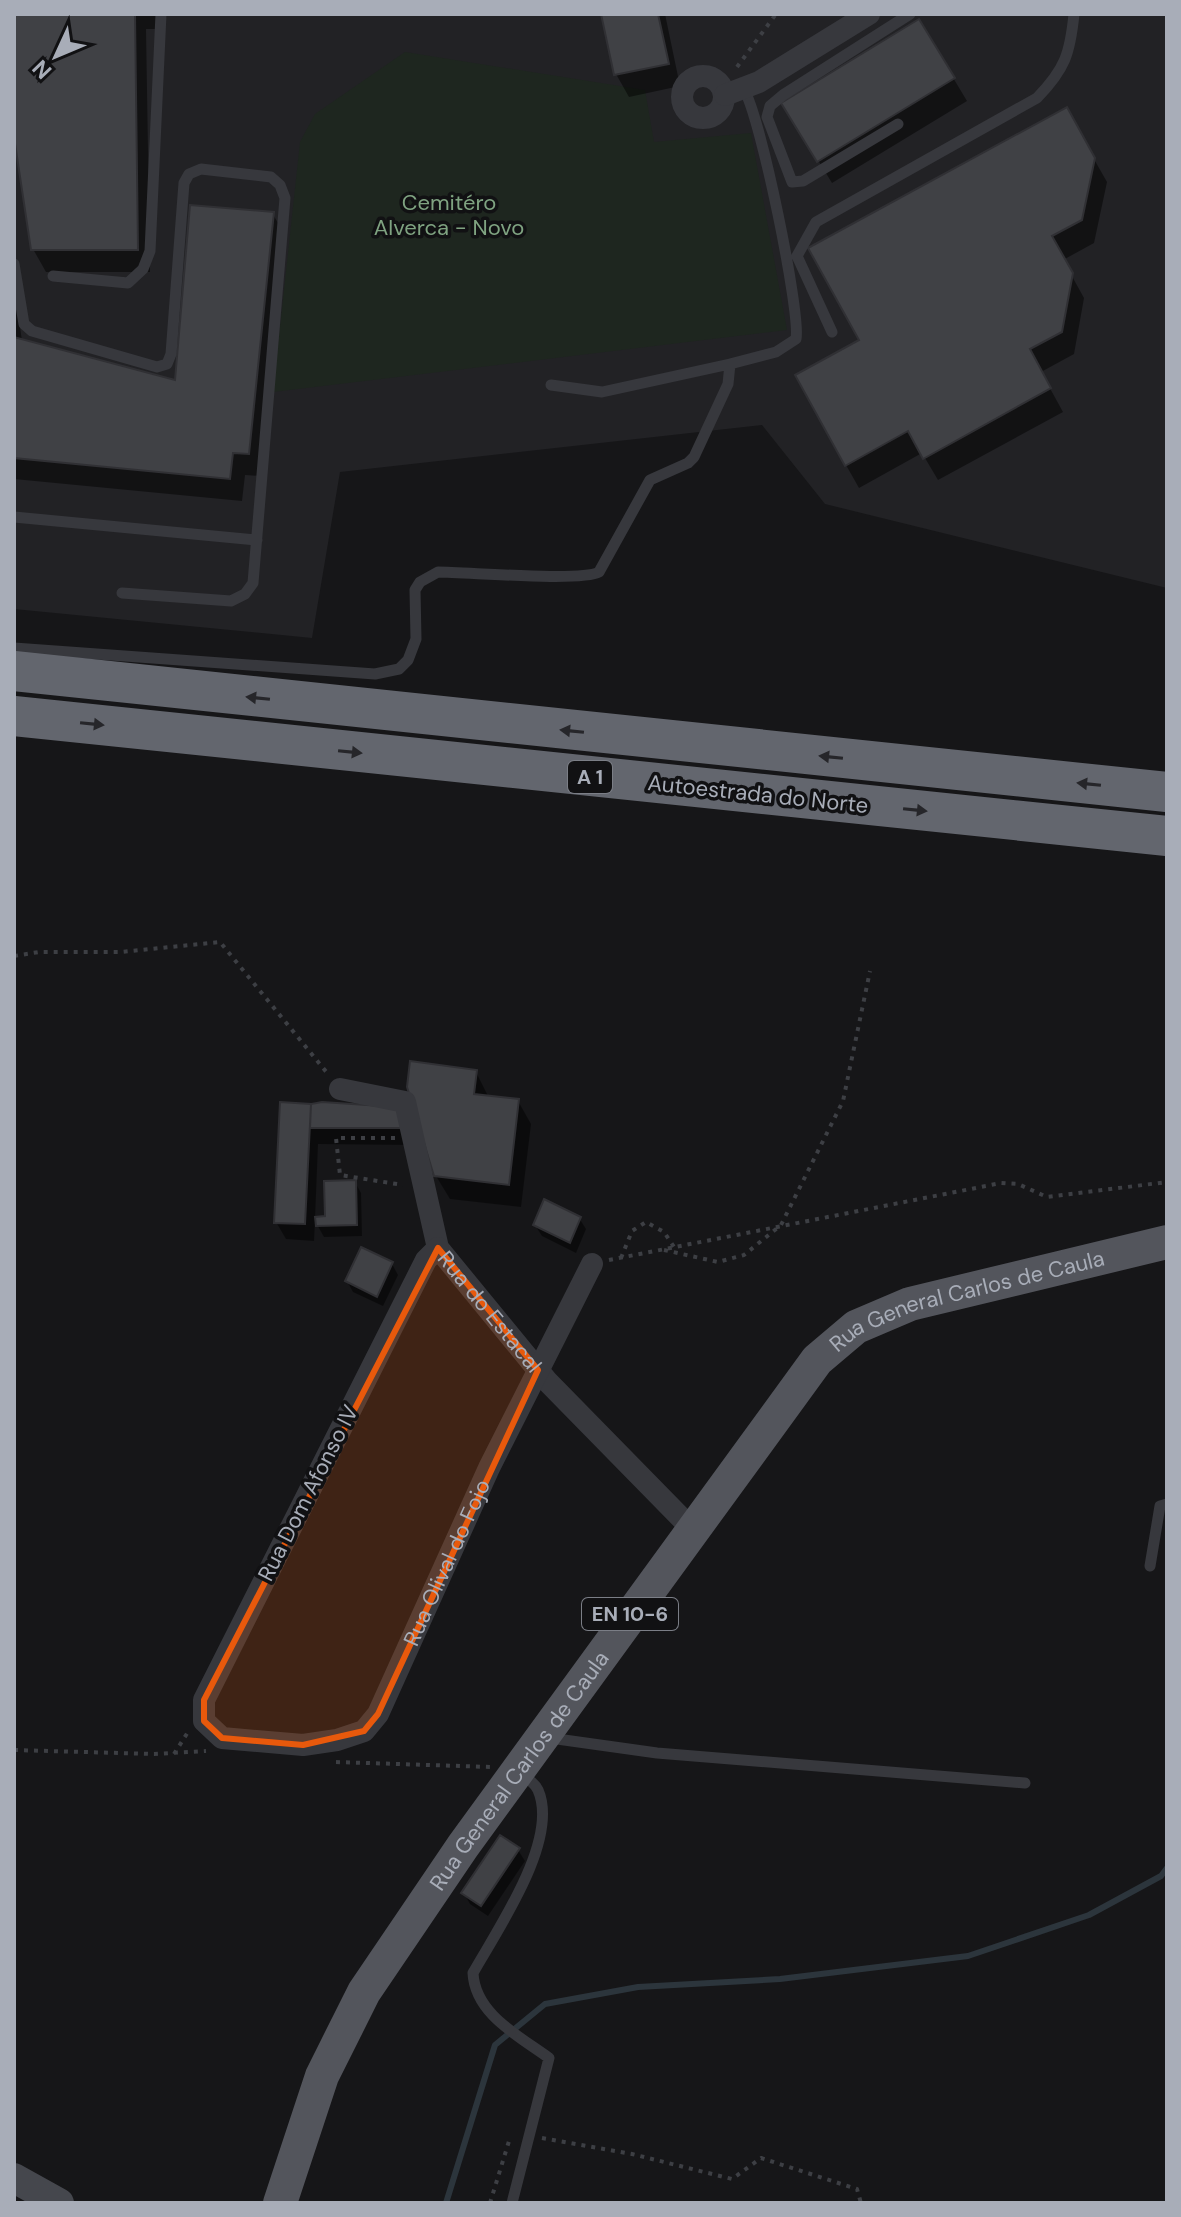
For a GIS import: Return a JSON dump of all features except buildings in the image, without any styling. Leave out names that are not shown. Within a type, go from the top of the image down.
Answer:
[{"type":"highway","name":"Autoestrada do Norte","points":[[14,671],[1167,792]]},
{"type":"highway","name":"Autoestrada do Norte","points":[[14,716],[1167,836]]},
{"type":"main road","name":"Rua General Carlos de Caula","points":[[280,2203],[322,2076],[364,1992],[517,1771],[811,1367],[856,1327],[910,1304],[1167,1242]]},
{"type":"street","points":[[734,92],[869,14]]},
{"type":"street","name":"Rua do Estacal","points":[[340,1089],[405,1102],[438,1248],[538,1370],[692,1529]]},
{"type":"street","name":"Rua Dom Afonso IV","points":[[222,1738],[204,1721],[204,1700],[426,1260],[438,1248]]},
{"type":"street","name":"Rua Olival do Fojo","points":[[222,1738],[303,1745],[337,1740],[364,1731],[378,1714],[489,1468],[592,1264]]},
{"type":"street","points":[[14,2178],[59,2203]]},
{"type":"lane","points":[[53,276],[128,283],[143,269],[150,251],[161,14]]},
{"type":"lane","points":[[898,124],[803,181],[792,182],[767,117],[770,106],[783,95],[910,14]]},
{"type":"lane","points":[[832,332],[797,256],[816,222],[1037,98],[1059,75],[1071,49],[1074,14]]},
{"type":"lane","points":[[551,385],[602,392],[730,364],[787,347],[796,339],[797,328],[759,124],[734,92]]},
{"type":"lane","points":[[14,264],[24,324],[32,331],[157,367],[167,364],[171,354],[184,183],[189,174],[201,169],[271,177],[280,185],[285,198],[253,583],[245,594],[231,601],[122,593]]},
{"type":"lane","points":[[14,648],[375,674],[399,669],[408,660],[416,639],[415,590],[428,575],[491,572],[581,577],[599,572],[650,480],[688,463],[694,457],[728,384],[730,364]]},
{"type":"lane","points":[[14,517],[257,540]]},
{"type":"lane","points":[[1150,1566],[1160,1506],[1167,1504]]},
{"type":"lane","points":[[542,1737],[657,1753],[1025,1783]]},
{"type":"lane","points":[[512,2203],[549,2058],[498,2020],[479,1996],[473,1973],[524,1881],[542,1817],[538,1790],[517,1771]]},
{"type":"path","points":[[734,92],[736,69],[776,14]]},
{"type":"path","points":[[14,956],[39,952],[121,952],[220,942],[340,1089]]},
{"type":"path","points":[[662,1249],[718,1262],[744,1255],[781,1225],[843,1101],[870,971]]},
{"type":"path","points":[[413,1138],[336,1138],[340,1175],[425,1189]]},
{"type":"path","points":[[592,1264],[1001,1183],[1018,1184],[1047,1197],[1167,1182]]},
{"type":"path","points":[[621,1258],[632,1231],[646,1222],[664,1232],[674,1247]]},
{"type":"path","points":[[14,1750],[47,1754],[190,1753],[212,1750],[222,1738]]},
{"type":"path","points":[[303,1745],[314,1758],[355,1765],[484,1766],[517,1771]]},
{"type":"path","points":[[531,2135],[632,2154],[732,2179],[761,2158],[857,2189],[861,2203]]},
{"type":"highlighted area","points":[[438,1248],[538,1370],[378,1714],[364,1731],[303,1745],[222,1738],[204,1721],[204,1700]]},
{"type":"shaded area","points":[[14,14],[1167,14],[1167,588],[825,504],[762,425],[340,472],[312,638],[14,609]]},
{"type":"green space","name":"Cemitéro Alverca - Novo","points":[[405,52],[645,90],[654,142],[751,133],[787,330],[273,392],[300,142],[315,114]]},
{"type":"waterway","points":[[446,2203],[495,2045],[545,2004],[638,1987],[780,1979],[968,1956],[1089,1915],[1161,1876],[1167,1868]]}]
